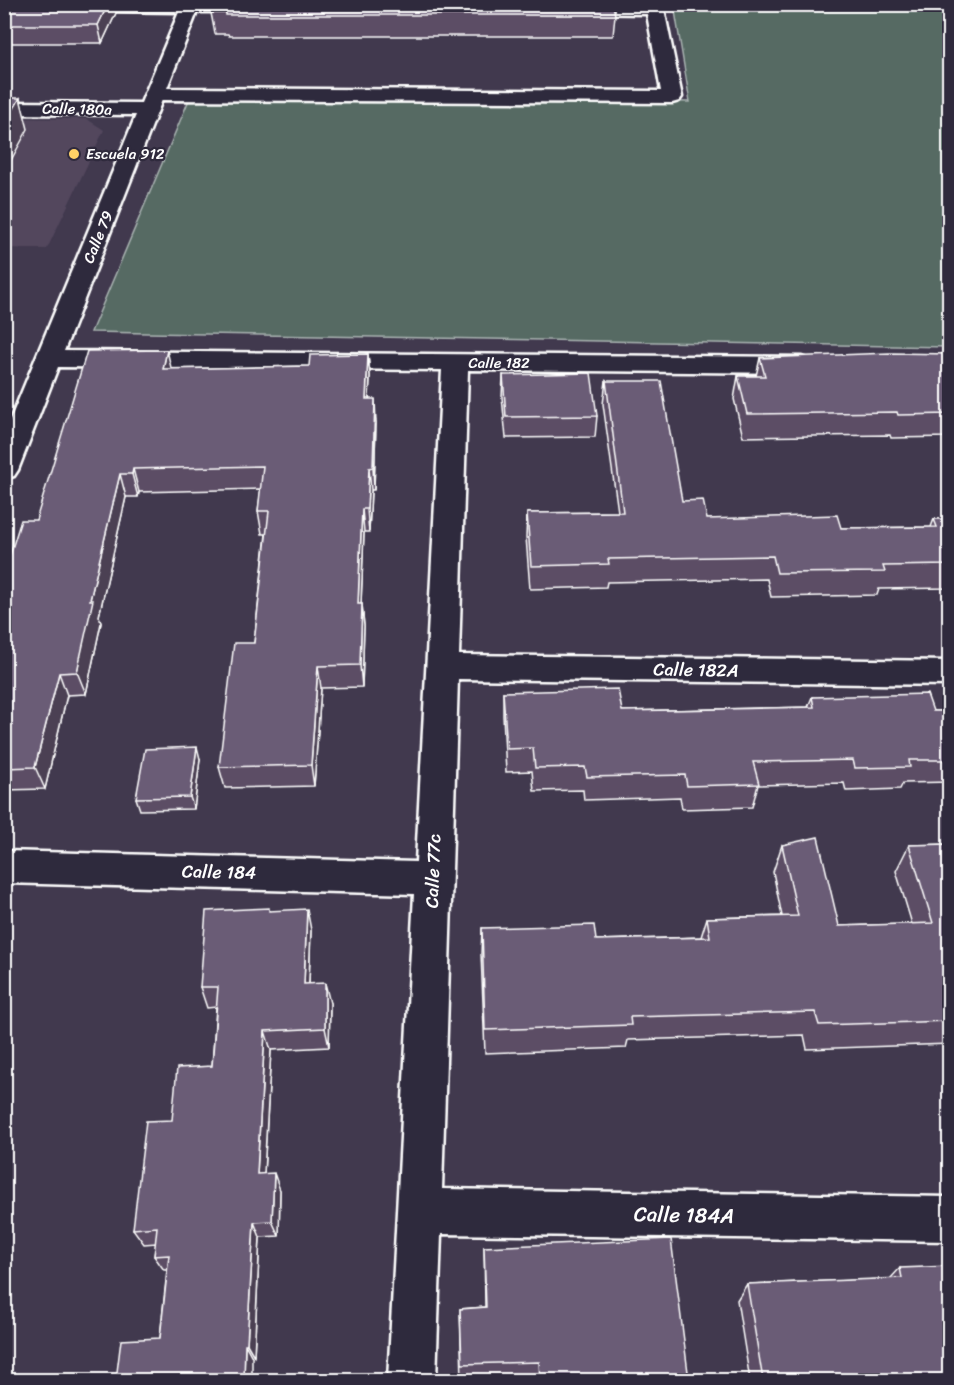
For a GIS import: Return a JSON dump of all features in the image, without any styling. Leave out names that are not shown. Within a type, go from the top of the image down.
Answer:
[{"type":"street","points":[[4,5],[274,7]]},
{"type":"street","name":"Calle 79","points":[[4,470],[191,5]]},
{"type":"street","points":[[548,8],[655,7]]},
{"type":"street","name":"Calle 180a","points":[[4,108],[152,102],[672,98],[655,7]]},
{"type":"street","name":"Calle 182","points":[[49,359],[832,365]]},
{"type":"street","name":"Calle 77c","points":[[412,1380],[455,362]]},
{"type":"street","name":"Calle 182A","points":[[442,667],[950,674]]},
{"type":"street","name":"Calle 184","points":[[4,867],[433,878]]},
{"type":"street","name":"Calle 184A","points":[[419,1211],[950,1220]]},
{"type":"shaded area","points":[[5,118],[87,119],[104,130],[47,249],[5,248]]},
{"type":"green space","points":[[674,5],[949,5],[949,347],[91,332],[191,95],[690,102]]},
{"type":"building","points":[[4,4],[108,4],[98,25],[4,25]]},
{"type":"building","points":[[214,4],[613,4],[615,15],[226,15],[226,12],[211,13]]},
{"type":"building","points":[[4,98],[20,98],[4,125]]},
{"type":"building","points":[[167,350],[163,369],[309,366],[310,355],[368,354],[366,399],[375,399],[373,467],[369,468],[367,509],[362,509],[358,604],[362,604],[360,665],[318,666],[311,765],[219,767],[234,643],[254,643],[269,511],[258,511],[263,466],[133,469],[132,474],[120,474],[90,600],[93,600],[77,672],[59,673],[35,767],[4,768],[4,574],[21,520],[36,520],[87,351]]},
{"type":"building","points":[[890,353],[950,354],[950,414],[898,415],[897,412],[747,414],[738,376],[765,376],[760,358]]},
{"type":"building","points":[[591,373],[597,416],[506,417],[503,375]]},
{"type":"building","points":[[606,381],[661,381],[682,501],[703,500],[707,519],[837,515],[841,528],[937,527],[934,519],[950,519],[950,565],[883,566],[885,572],[777,573],[773,556],[608,559],[609,564],[531,566],[527,513],[623,512]]},
{"type":"building","points":[[618,689],[622,711],[814,707],[812,697],[927,694],[933,711],[950,711],[950,760],[909,760],[910,767],[855,768],[853,760],[753,762],[759,784],[687,786],[685,775],[587,777],[585,767],[535,768],[533,748],[507,749],[503,692]]},
{"type":"building","points":[[197,747],[190,797],[136,798],[145,749]]},
{"type":"building","points":[[818,837],[839,926],[933,923],[909,845],[950,844],[950,1021],[819,1025],[815,1012],[630,1017],[631,1025],[485,1030],[482,928],[594,925],[596,940],[710,937],[707,918],[798,916],[782,845]]},
{"type":"building","points":[[269,908],[269,911],[307,909],[304,984],[325,983],[325,1028],[265,1031],[257,1174],[274,1173],[272,1221],[254,1222],[244,1380],[116,1380],[121,1340],[160,1338],[169,1255],[154,1256],[157,1227],[133,1229],[146,1121],[172,1120],[177,1068],[212,1066],[218,987],[200,987],[206,911]]},
{"type":"building","points":[[671,1239],[689,1380],[540,1380],[539,1362],[462,1364],[460,1309],[486,1307],[484,1247]]},
{"type":"building","points":[[950,1266],[950,1380],[763,1380],[747,1284],[902,1278],[900,1268]]},
{"type":"place","name":"Escuela 912","points":[[74,154]]}]
